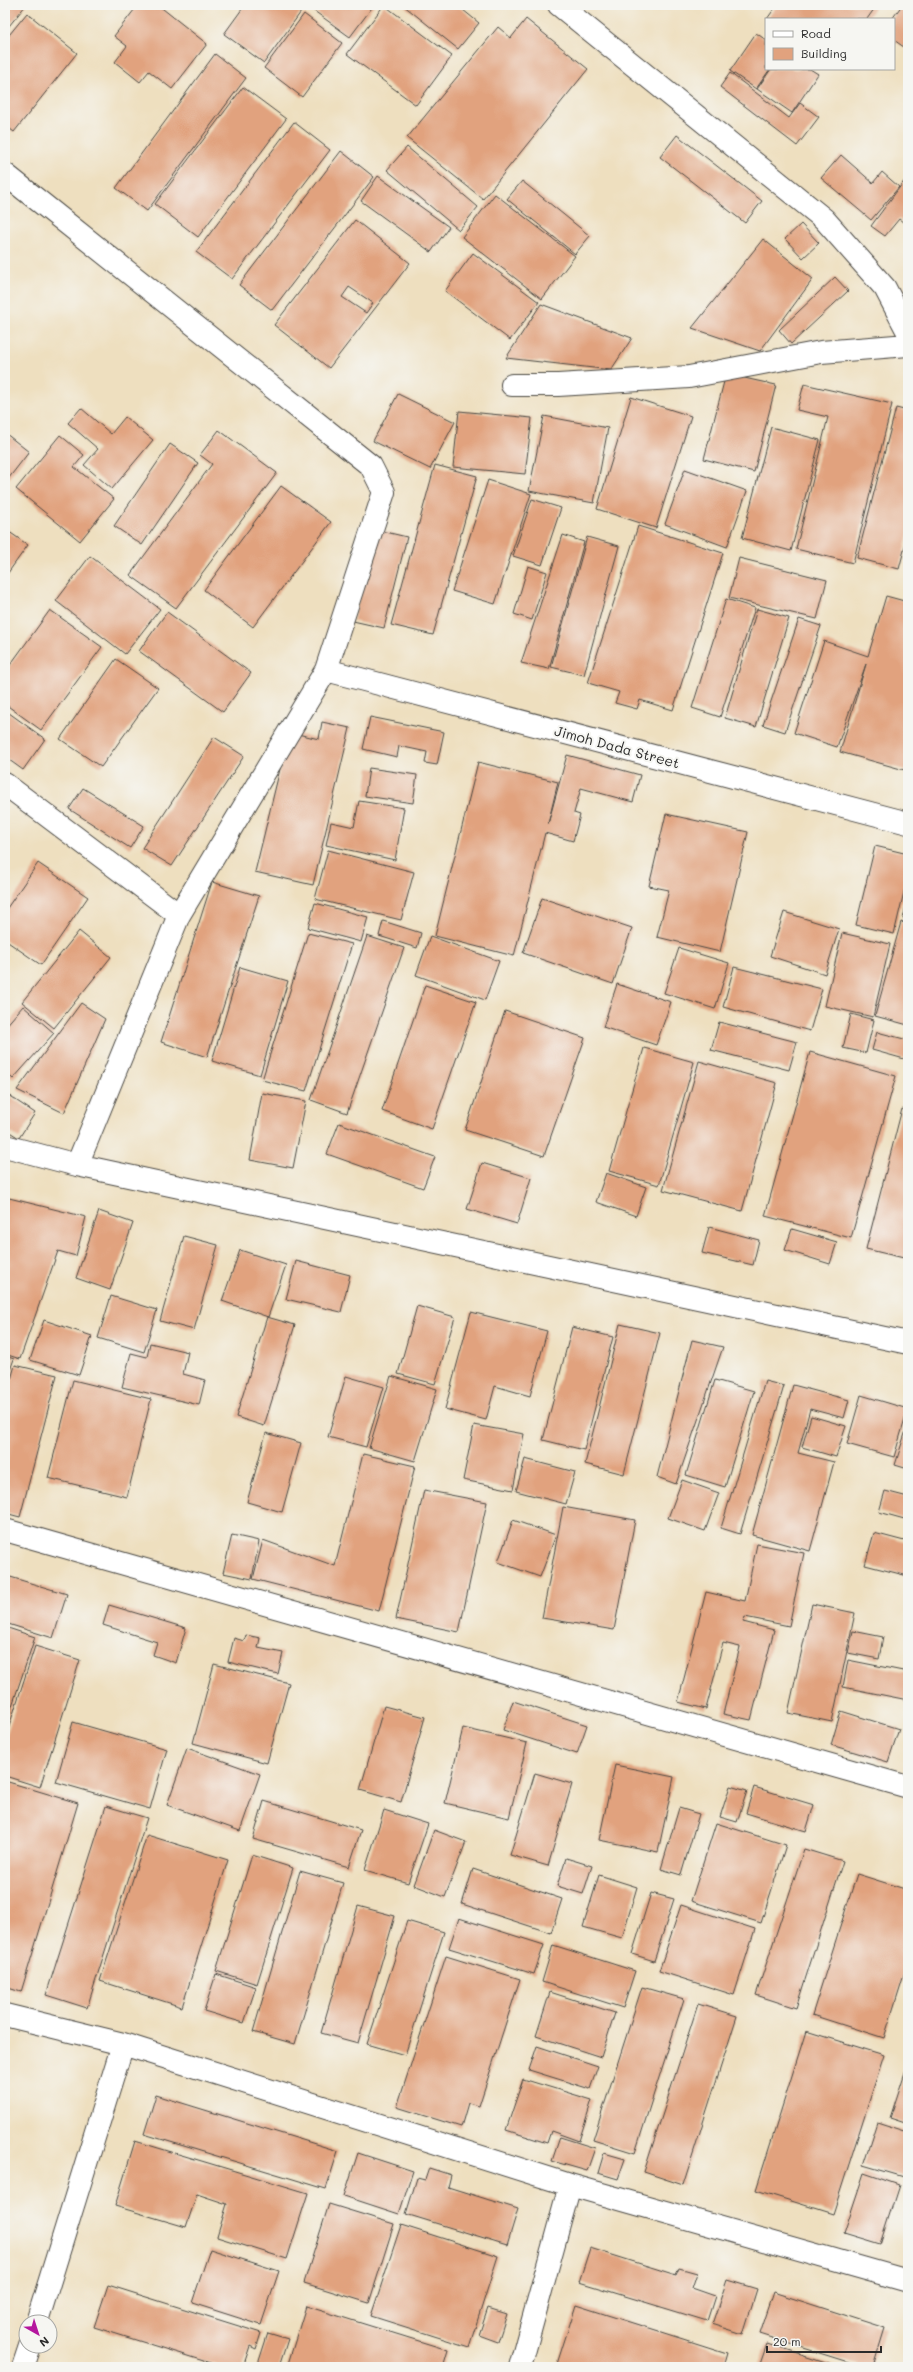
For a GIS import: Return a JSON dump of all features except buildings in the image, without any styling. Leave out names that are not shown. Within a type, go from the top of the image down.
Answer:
[{"type":"street","points":[[560,5],[824,218],[885,288],[908,332]]},
{"type":"street","points":[[5,174],[371,466],[384,492],[326,670],[179,915],[76,1165]]},
{"type":"street","points":[[512,385],[558,385],[689,377],[821,352],[908,345]]},
{"type":"street","name":"Jimoh Dada Street","points":[[326,670],[908,823]]},
{"type":"street","points":[[5,784],[179,915]]},
{"type":"street","points":[[5,1146],[76,1165],[908,1343]]},
{"type":"street","points":[[5,1530],[908,1787]]},
{"type":"street","points":[[5,2015],[123,2044],[570,2185],[908,2281]]},
{"type":"street","points":[[39,2314],[123,2044]]},
{"type":"street","points":[[520,2367],[570,2185]]},
{"type":"street","points":[[23,2367],[27,2354]]}]
